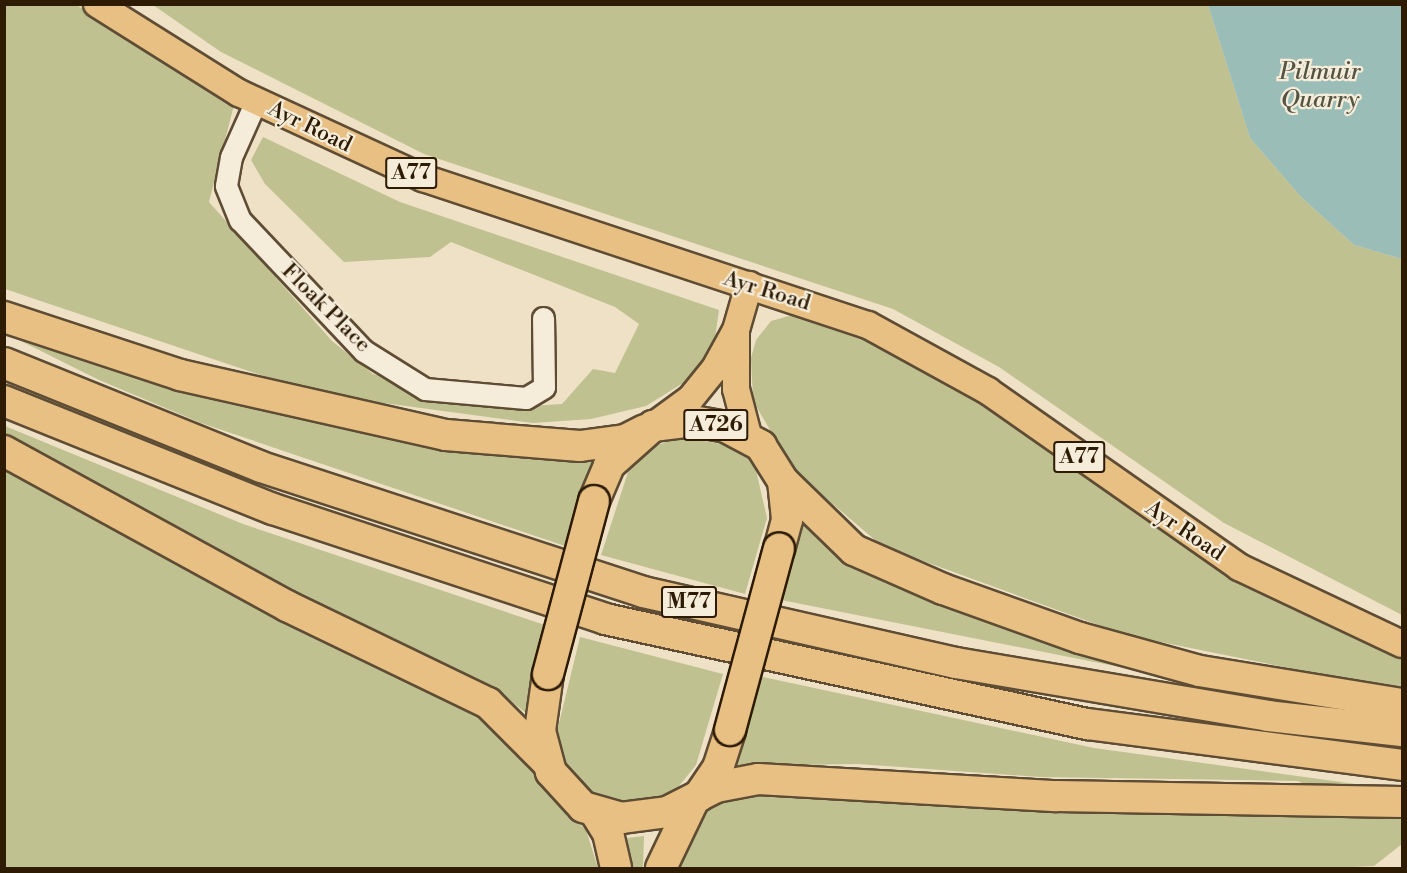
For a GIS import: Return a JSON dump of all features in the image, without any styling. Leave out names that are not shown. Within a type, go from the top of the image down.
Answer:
[{"type":"highway","points":[[4,317],[180,375],[446,435],[580,446],[625,440],[649,428]]},
{"type":"highway","name":"M77","points":[[4,363],[261,467],[643,592],[956,663],[1257,714],[1402,731]]},
{"type":"highway","name":"M77","points":[[4,401],[273,509],[605,619],[1088,724],[1402,765]]},
{"type":"highway","name":"A726","points":[[661,868],[696,797],[718,768],[787,519],[783,481],[774,461],[750,439],[708,423],[649,428],[609,465],[594,501],[548,674],[540,731],[545,760],[564,792],[595,812],[638,819],[696,797]]},
{"type":"highway","points":[[4,451],[287,606],[488,703],[545,760]]},
{"type":"highway","points":[[783,481],[854,550],[943,589],[1080,638],[1200,670],[1402,704]]},
{"type":"highway","points":[[696,797],[758,779],[1057,796],[1402,802]]},
{"type":"highway","name":"A726","points":[[595,812],[608,833],[616,868]]},
{"type":"main road","name":"Ayr Road","points":[[97,4],[256,101],[423,178],[868,325],[922,353],[988,392],[1239,567],[1334,616],[1402,644]]},
{"type":"main road","name":"A726","points":[[649,428],[704,383],[736,330],[749,285]]},
{"type":"main road","name":"A726","points":[[736,330],[736,389],[750,439]]},
{"type":"street","name":"Floak Place","points":[[256,101],[225,186],[240,220],[364,351],[425,389],[526,398],[544,387],[543,318]]},
{"type":"green space","points":[[75,4],[234,105],[209,202],[332,341],[373,374],[502,408],[562,404],[593,369],[615,373],[639,324],[615,307],[451,242],[430,257],[344,262],[265,184],[251,160],[263,137],[400,202],[719,310],[713,352],[688,380],[646,406],[591,419],[533,423],[317,394],[5,289],[5,5]]},
{"type":"green space","points":[[153,5],[1208,5],[1250,138],[1301,197],[1354,245],[1402,259],[1402,615],[1224,523],[999,367],[893,309],[424,154],[221,52]]},
{"type":"green space","points":[[803,312],[856,331],[974,392],[1199,553],[1273,598],[1402,655],[1402,691],[1126,635],[882,546],[794,471],[753,401],[751,358],[756,340],[771,321]]},
{"type":"green space","points":[[4,327],[137,378],[230,404],[482,454],[597,456],[565,546],[201,423],[99,380],[5,333]]},
{"type":"green space","points":[[5,426],[243,524],[545,625],[527,714],[502,694],[142,515],[5,436]]},
{"type":"green space","points":[[680,437],[738,447],[755,466],[767,518],[745,594],[601,555],[630,466],[649,448]]},
{"type":"green space","points":[[4,466],[89,516],[299,625],[502,722],[549,794],[586,830],[598,868],[5,868]]},
{"type":"green space","points":[[803,518],[840,553],[1246,692],[781,600]]},
{"type":"green space","points":[[580,637],[723,674],[696,765],[675,791],[623,807],[594,798],[568,767],[555,740]]},
{"type":"green space","points":[[758,676],[1094,748],[1392,789],[1318,791],[1298,781],[1040,777],[858,764],[734,766]]},
{"type":"green space","points":[[762,791],[1036,809],[1402,816],[1402,844],[1374,866],[1331,868],[678,868],[702,815],[720,799]]},
{"type":"green space","points":[[644,836],[643,868],[632,868],[627,838]]},
{"type":"water","name":"Pilmuir Quarry","points":[[1208,5],[1402,5],[1402,259],[1354,245],[1301,197],[1250,138]]}]
